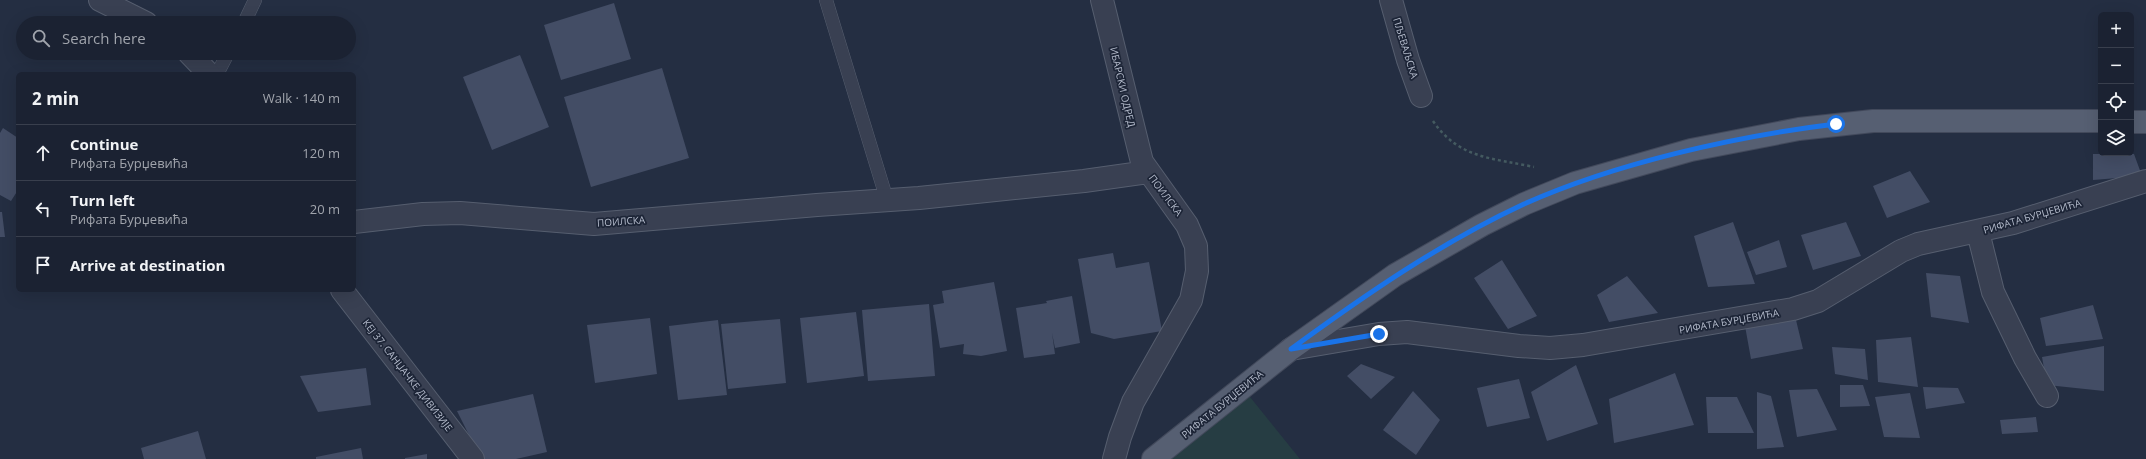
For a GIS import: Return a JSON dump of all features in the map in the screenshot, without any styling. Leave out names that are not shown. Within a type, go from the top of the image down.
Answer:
[{"type":"main road","name":"РИФАТА БУРЏЕВИЋА","points":[[1152,459],[1291,349],[1364,296],[1437,250],[1517,208],[1575,183],[1691,150],[1798,128],[1873,121],[2098,121]]},
{"type":"main road","points":[[2134,122],[2146,122]]},
{"type":"street","points":[[100,0],[132,16]]},
{"type":"street","name":"ИБАРСКИ ОДРЕД","points":[[1102,0],[1138,150],[1142,162],[1148,172]]},
{"type":"street","name":"ПЉЕВАЉСКА","points":[[1391,0],[1408,60],[1422,96]]},
{"type":"street","points":[[195,60],[206,72]]},
{"type":"street","name":"ПОИЛСКА","points":[[356,222],[423,214],[460,213],[594,224],[887,200],[1084,181],[1148,172],[1187,225],[1196,246],[1197,270],[1191,300],[1133,402],[1120,437],[1114,459]]},
{"type":"street","name":"РИФАТА БУРЏЕВИЋА","points":[[1291,349],[1379,334],[1407,332],[1550,348],[1583,345],[1744,319],[1793,309],[1818,301],[1901,251],[1918,244],[1978,232],[2013,223],[2146,181]]},
{"type":"street","points":[[1978,232],[1993,292],[2025,358],[2047,396]]},
{"type":"street","name":"КЕЈ 37. САНЏАЧКЕ ДИВИЗИЈЕ","points":[[344,292],[473,459]]},
{"type":"lane","points":[[247,16],[255,0]]},
{"type":"lane","points":[[826,0],[887,200]]},
{"type":"lane","points":[[218,72],[224,60]]},
{"type":"path","points":[[1422,96],[1432,120],[1443,135],[1457,146],[1471,153],[1550,170],[1575,183]]},
{"type":"green space","points":[[1242,387],[1300,459],[1153,459]]},
{"type":"building","points":[[614,3],[631,59],[561,80],[544,25]]},
{"type":"building","points":[[520,55],[549,127],[492,150],[463,77]]},
{"type":"building","points":[[662,68],[689,158],[591,187],[564,97]]},
{"type":"building","points":[[3,128],[16,137],[16,193],[11,201],[0,195],[0,133]]},
{"type":"building","points":[[2093,154],[2098,154],[2098,156],[2134,156],[2134,154],[2142,176],[2093,180]]},
{"type":"building","points":[[1910,171],[1930,202],[1887,218],[1873,186]]},
{"type":"building","points":[[0,212],[2,212],[5,237],[0,237]]},
{"type":"building","points":[[1733,222],[1755,284],[1708,287],[1694,236]]},
{"type":"building","points":[[1846,222],[1861,256],[1813,270],[1801,235]]},
{"type":"building","points":[[1779,240],[1787,267],[1756,275],[1747,252]]},
{"type":"building","points":[[1113,253],[1116,268],[1149,262],[1162,331],[1114,339],[1091,333],[1078,259]]},
{"type":"building","points":[[1502,260],[1537,316],[1508,329],[1474,278]]},
{"type":"building","points":[[1926,273],[1960,276],[1969,323],[1931,317]]},
{"type":"building","points":[[1627,276],[1658,313],[1609,322],[1597,295]]},
{"type":"building","points":[[994,282],[1007,351],[981,356],[963,354],[964,344],[940,348],[933,305],[944,303],[942,291]]},
{"type":"building","points":[[1072,296],[1080,343],[1055,348],[1052,333],[1055,354],[1024,358],[1016,308],[1047,303],[1046,301]]},
{"type":"building","points":[[929,304],[935,376],[868,381],[862,310]]},
{"type":"building","points":[[2093,305],[2103,339],[2046,346],[2040,318]]},
{"type":"building","points":[[856,312],[864,376],[807,383],[800,318]]},
{"type":"building","points":[[650,318],[657,374],[595,383],[587,325]]},
{"type":"building","points":[[780,319],[786,383],[728,389],[721,324]]},
{"type":"building","points":[[718,320],[727,395],[678,400],[669,326]]},
{"type":"building","points":[[1796,320],[1803,349],[1751,359],[1745,326]]},
{"type":"building","points":[[1911,337],[1918,387],[1878,382],[1876,340]]},
{"type":"building","points":[[2104,346],[2104,391],[2047,385],[2042,357]]},
{"type":"building","points":[[1832,347],[1865,349],[1868,380],[1835,374]]},
{"type":"building","points":[[1361,364],[1395,377],[1371,399],[1347,376]]},
{"type":"building","points":[[1576,365],[1598,424],[1547,441],[1531,392]]},
{"type":"building","points":[[366,368],[371,405],[318,412],[300,376]]},
{"type":"building","points":[[1675,373],[1694,425],[1614,443],[1609,399]]},
{"type":"building","points":[[1519,379],[1530,418],[1487,427],[1477,388]]},
{"type":"building","points":[[1840,385],[1863,385],[1870,406],[1840,407]]},
{"type":"building","points":[[1923,387],[1958,388],[1965,403],[1926,409]]},
{"type":"building","points":[[1817,389],[1837,430],[1797,437],[1789,390]]},
{"type":"building","points":[[1413,391],[1440,420],[1416,455],[1383,430]]},
{"type":"building","points":[[1757,392],[1771,396],[1784,447],[1757,449]]},
{"type":"building","points":[[1910,393],[1920,438],[1884,437],[1875,397]]},
{"type":"building","points":[[533,394],[547,452],[516,459],[481,459],[457,411]]},
{"type":"building","points":[[1706,397],[1737,397],[1754,433],[1708,433]]},
{"type":"building","points":[[2036,417],[2038,432],[2002,434],[2000,420]]},
{"type":"building","points":[[198,431],[206,459],[144,459],[141,448]]},
{"type":"building","points":[[361,448],[363,459],[316,459],[316,457]]},
{"type":"building","points":[[427,454],[427,459],[405,459],[405,458]]},
{"type":"route","points":[[1379,334],[1291,349],[1395,275],[1482,225],[1524,204],[1575,183],[1691,150],[1798,128],[1836,124]]}]
